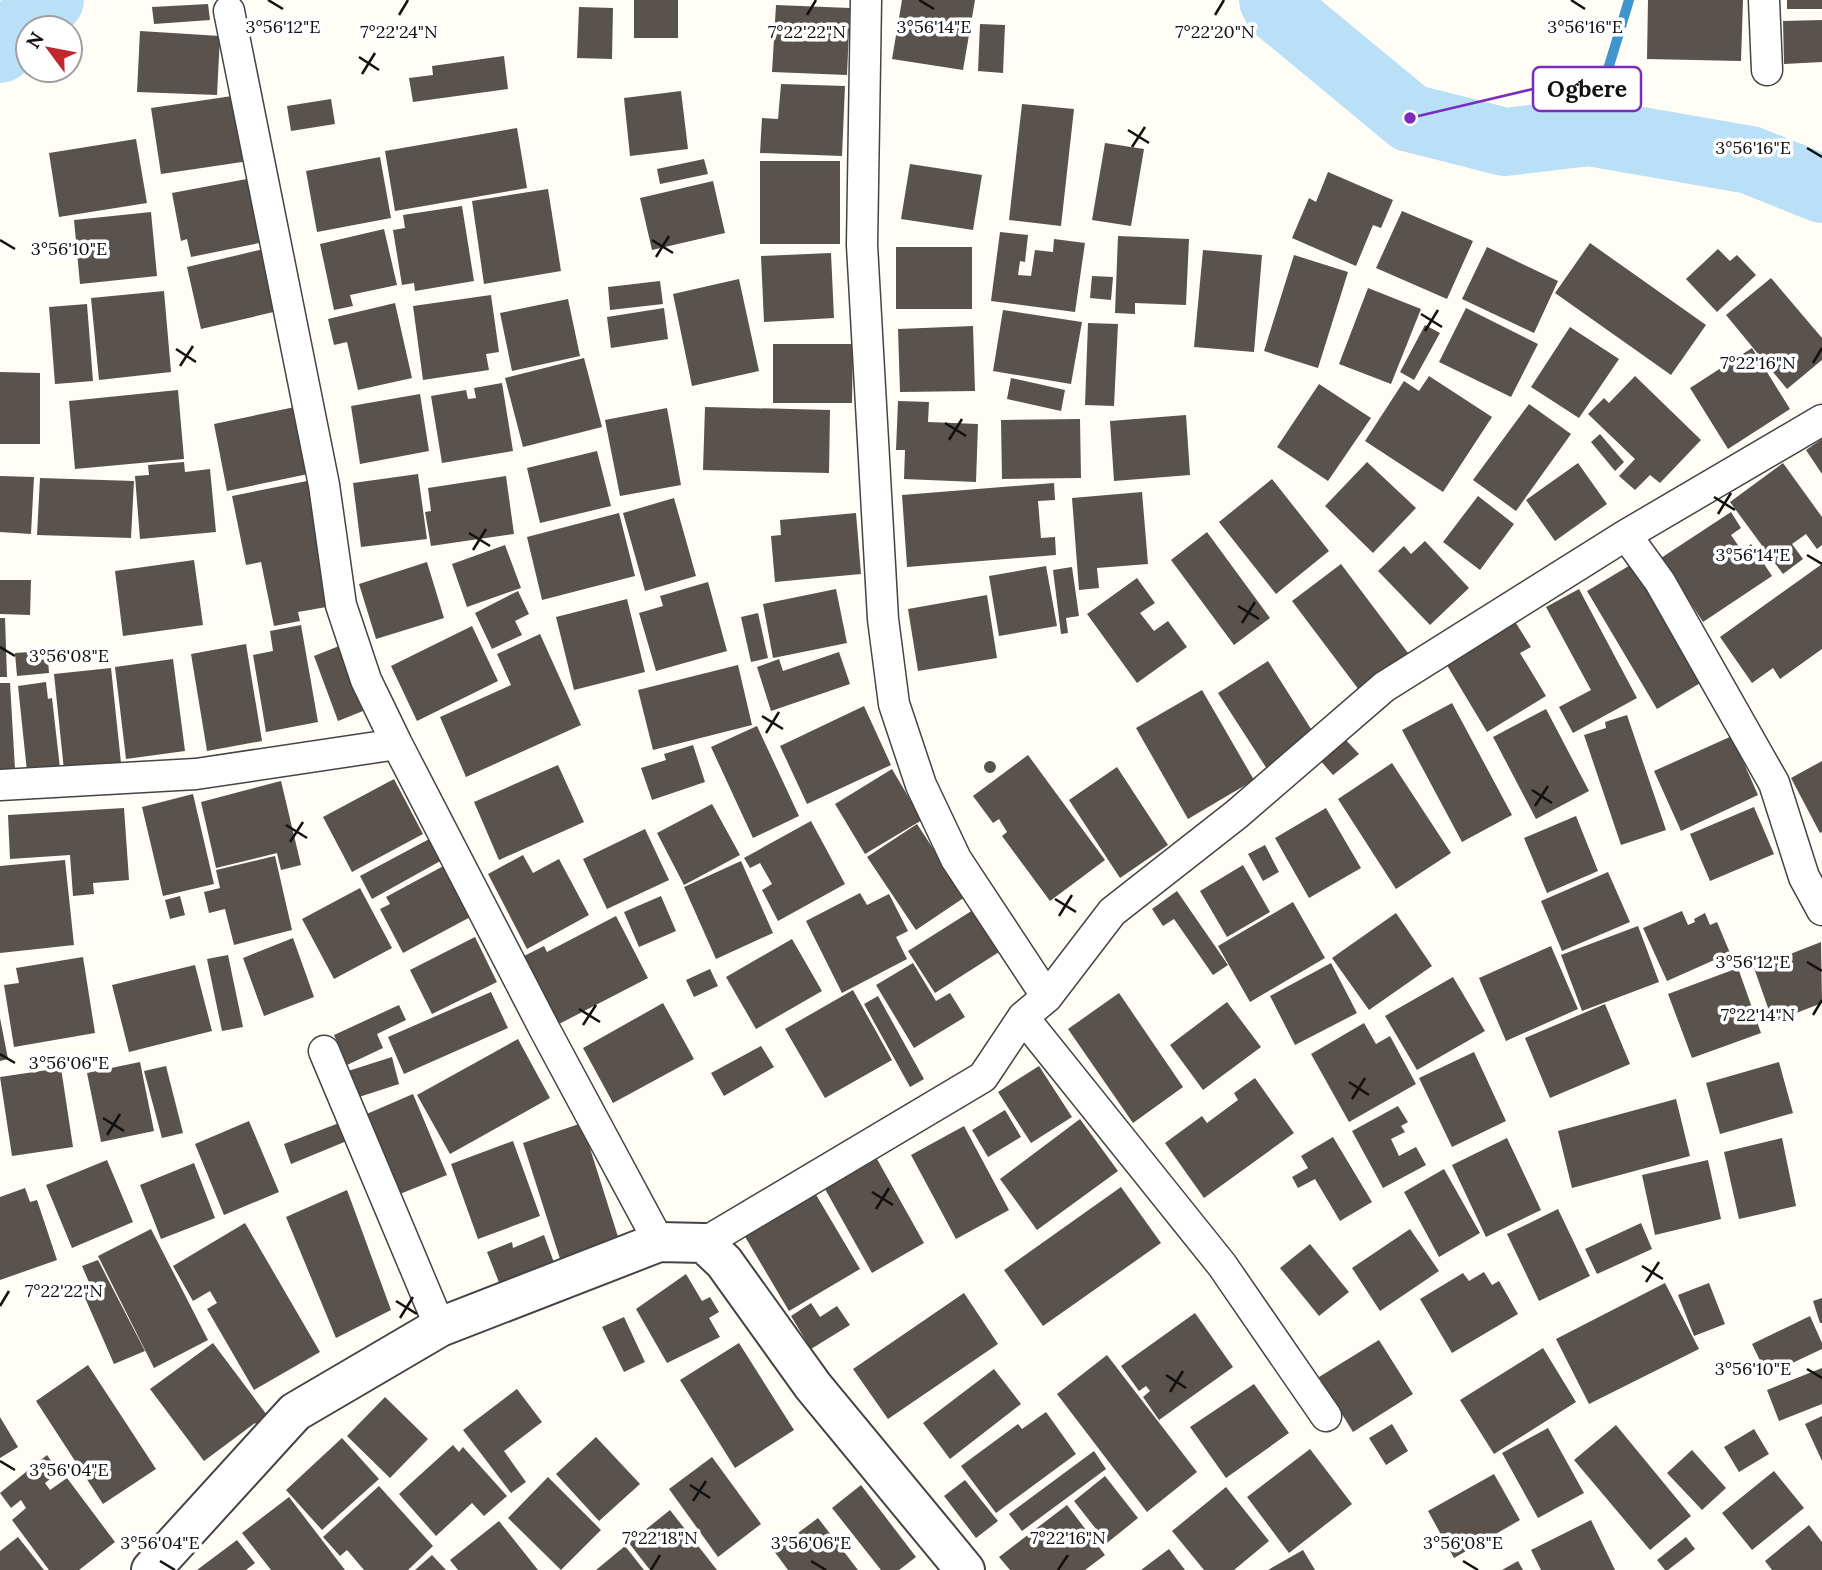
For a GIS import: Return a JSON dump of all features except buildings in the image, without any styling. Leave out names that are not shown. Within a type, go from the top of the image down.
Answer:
[{"type":"street","points":[[866,0],[862,246],[883,619],[894,704],[921,785],[956,859],[1047,997]]},
{"type":"street","points":[[1764,0],[1767,70]]},
{"type":"street","points":[[229,10],[324,485],[341,605],[366,680],[539,1018],[659,1242]]},
{"type":"street","points":[[151,1570],[295,1412],[440,1327],[659,1242],[704,1243],[982,1077],[1023,1017],[1047,997],[1112,912],[1237,814],[1384,687],[1626,535],[1822,420]]},
{"type":"street","points":[[1626,535],[1660,582],[1774,783],[1804,877],[1822,910]]},
{"type":"street","points":[[0,785],[196,774],[397,744]]},
{"type":"street","points":[[1023,1017],[1222,1265],[1326,1416]]},
{"type":"street","points":[[324,1051],[440,1327]]},
{"type":"street","points":[[704,1243],[724,1262],[813,1386],[965,1570]]},
{"type":"waterway","points":[[0,49],[50,0]]},
{"type":"waterway","points":[[1273,0],[1277,8],[1410,118],[1505,142],[1589,132],[1750,160],[1822,189]]},
{"type":"waterway","points":[[1589,132],[1629,0]]},
{"type":"place","name":"Ogbere","points":[[1410,118]]}]
